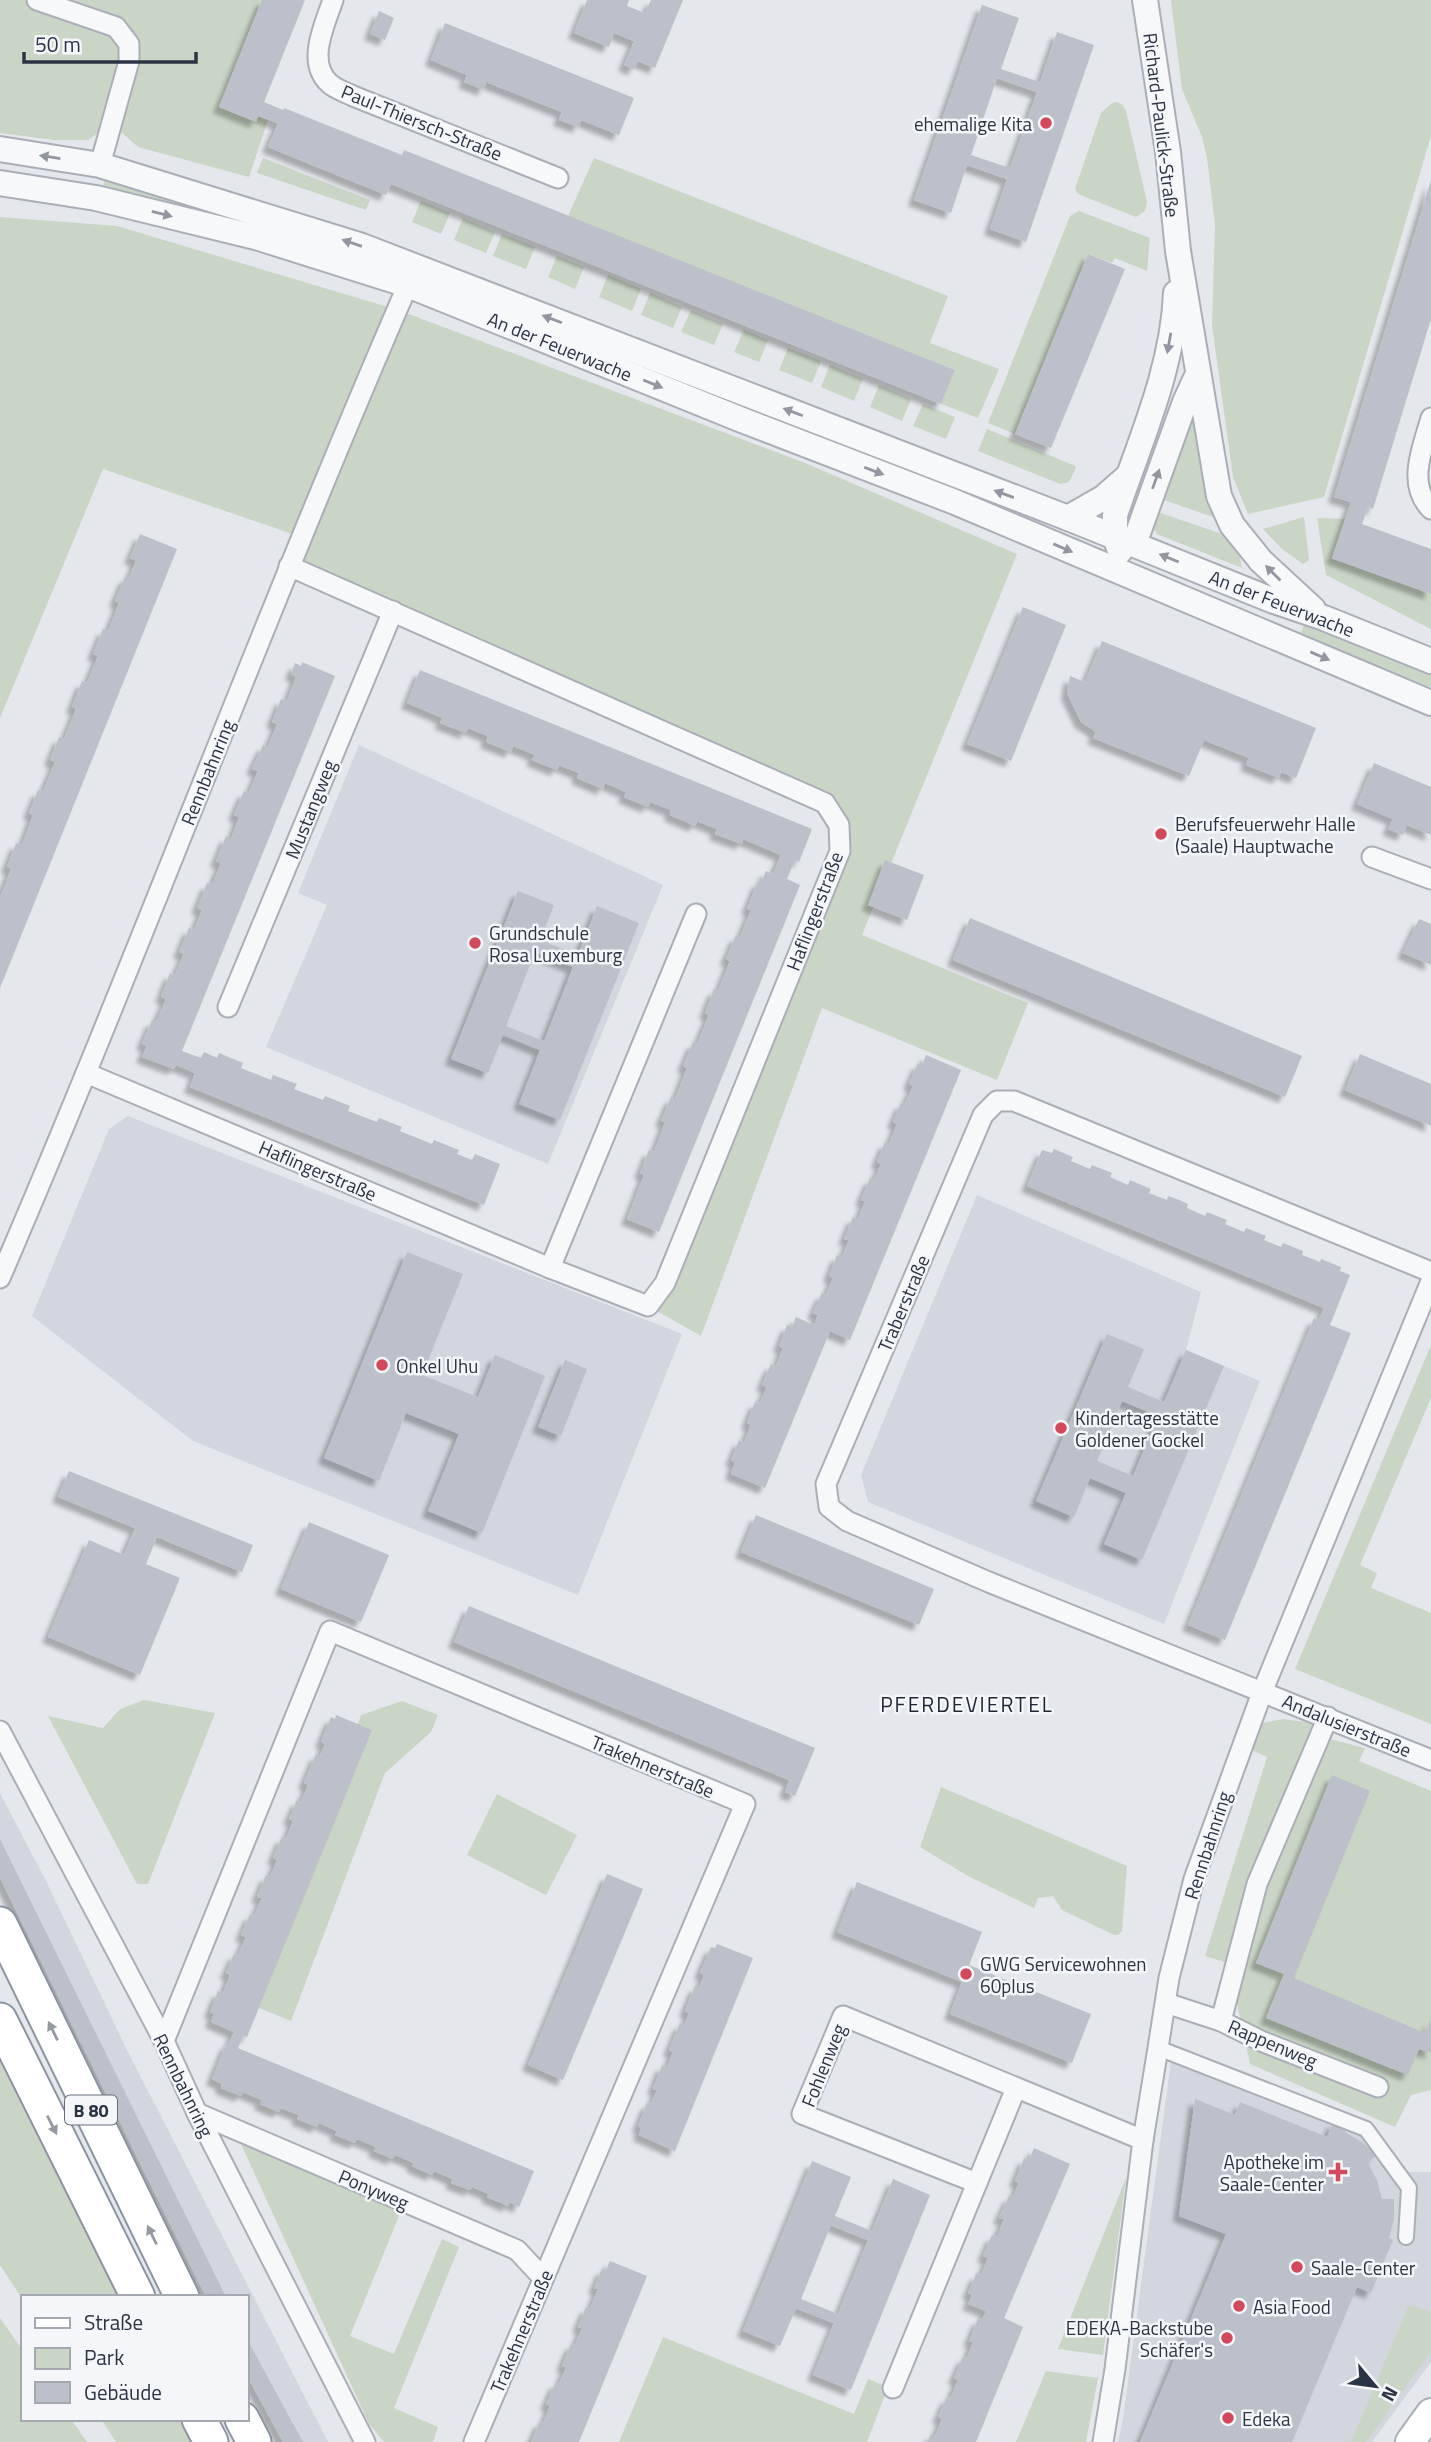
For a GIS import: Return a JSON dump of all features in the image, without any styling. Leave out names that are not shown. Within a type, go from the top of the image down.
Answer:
[{"type":"highway","name":"B 80","points":[[0,1924],[181,2295]]},
{"type":"highway","name":"B 80","points":[[0,2020],[137,2295]]},
{"type":"highway","points":[[201,2421],[211,2442]]},
{"type":"highway","points":[[243,2421],[254,2442]]},
{"type":"main road","points":[[1410,2442],[1431,2413]]},
{"type":"street","points":[[37,0],[116,27],[128,44],[129,61],[100,165]]},
{"type":"street","name":"Paul-Thiersch-Straße","points":[[333,0],[322,30],[318,52],[320,72],[330,84],[353,96],[558,177]]},
{"type":"street","name":"Richard-Paulick-Straße","points":[[1145,0],[1168,152],[1178,251],[1219,496],[1232,525],[1269,569],[1324,618]]},
{"type":"street","name":"An der Feuerwache","points":[[0,149],[100,165],[327,234],[413,275],[742,420],[955,502],[1118,550],[1274,601],[1431,661]]},
{"type":"street","name":"An der Feuerwache","points":[[0,183],[96,198],[413,275],[1068,517],[1118,550],[1130,567],[1145,581],[1431,703]]},
{"type":"street","name":"Richard-Paulick-Straße","points":[[1118,550],[1115,515],[1168,352],[1176,304],[1178,251]]},
{"type":"street","name":"Rennbahnring","points":[[0,1279],[86,1073],[289,566],[413,275]]},
{"type":"street","points":[[1118,550],[1197,376]]},
{"type":"street","points":[[1431,418],[1418,475],[1421,495],[1431,509]]},
{"type":"street","points":[[1068,517],[1103,498],[1127,477]]},
{"type":"street","name":"Haflingerstraße","points":[[86,1073],[550,1268],[649,1306],[665,1283],[840,851],[839,825],[825,803],[289,566]]},
{"type":"street","name":"Mustangweg","points":[[229,1007],[393,611]]},
{"type":"street","points":[[1372,857],[1431,879]]},
{"type":"street","points":[[550,1268],[696,914]]},
{"type":"street","name":"Traberstraße","points":[[1263,1690],[991,1583],[847,1521],[829,1507],[826,1484],[983,1115],[997,1101],[1014,1101],[1431,1272]]},
{"type":"street","name":"Rennbahnring","points":[[1103,2442],[1115,2369],[1143,2140],[1170,1973],[1194,1879],[1263,1690],[1431,1281]]},
{"type":"street","name":"Trakehnerstraße","points":[[164,2041],[330,1631],[745,1804],[474,2442]]},
{"type":"street","name":"Andalusierstraße","points":[[1263,1690],[1431,1760]]},
{"type":"street","points":[[1221,2021],[1257,1884],[1328,1717]]},
{"type":"street","name":"Rennbahnring","points":[[0,1731],[164,2041],[197,2113],[365,2442]]},
{"type":"street","name":"Rappenweg","points":[[1166,2003],[1221,2021],[1261,2041],[1378,2087]]},
{"type":"street","name":"Fohlenweg","points":[[977,2183],[802,2113],[843,2016],[1143,2140]]},
{"type":"street","points":[[1158,2048],[1366,2129],[1409,2188],[1406,2237]]},
{"type":"street","points":[[893,2388],[1016,2088]]},
{"type":"street","name":"Ponyweg","points":[[197,2113],[517,2250],[543,2278]]},
{"type":"shaded area","name":"Grundschule Rosa Luxemburg","points":[[359,745],[663,885],[548,1164],[266,1047],[327,905],[298,893]]},
{"type":"shaded area","name":"Onkel Uhu","points":[[128,1116],[682,1334],[578,1595],[193,1441],[32,1316],[109,1129]]},
{"type":"shaded area","name":"Kindertagesstätte Goldener Gockel","points":[[977,1195],[1201,1292],[1186,1350],[1260,1381],[1164,1624],[868,1502],[861,1475]]},
{"type":"shaded area","points":[[0,1793],[47,1883],[127,2050],[328,2442],[283,2442],[248,2378],[248,2295],[205,2295],[0,1878]]},
{"type":"shaded area","points":[[1172,2054],[1366,2129],[1399,2172],[1431,2172],[1431,2362],[1372,2442],[1118,2442]]},
{"type":"green space","points":[[0,0],[262,0],[219,107],[255,121],[258,116],[268,120],[249,177],[138,147],[112,124],[88,140],[54,140],[0,133]]},
{"type":"green space","points":[[1171,0],[1431,0],[1431,136],[1324,497],[1248,514],[1233,477],[1212,325],[1215,225],[1207,158],[1202,137],[1182,89]]},
{"type":"green space","points":[[1116,102],[1122,104],[1126,111],[1147,202],[1145,211],[1136,217],[1078,194],[1075,189],[1101,113]]},
{"type":"green space","points":[[263,158],[370,200],[366,210],[257,173]]},
{"type":"green space","points":[[594,158],[948,296],[930,343],[999,369],[978,418],[941,404],[955,370],[568,216]]},
{"type":"green space","points":[[109,177],[351,249],[103,187]]},
{"type":"green space","points":[[421,201],[450,213],[441,234],[412,222]]},
{"type":"green space","points":[[1079,211],[1150,238],[1147,271],[1115,258],[1112,263],[1088,254],[1015,434],[988,423],[1070,216]]},
{"type":"green space","points":[[0,217],[117,226],[398,310],[805,463],[1017,554],[862,935],[1028,1003],[997,1080],[822,1008],[701,1336],[648,1306],[840,851],[825,803],[289,566],[301,537],[103,469],[0,718]]},
{"type":"green space","points":[[463,218],[495,232],[486,253],[454,240]]},
{"type":"green space","points":[[502,234],[535,247],[526,269],[493,256]]},
{"type":"green space","points":[[557,256],[584,267],[575,289],[548,277]]},
{"type":"green space","points":[[608,275],[641,289],[632,311],[599,297]]},
{"type":"green space","points":[[650,293],[682,307],[673,328],[641,315]]},
{"type":"green space","points":[[691,310],[723,324],[714,345],[681,332]]},
{"type":"green space","points":[[744,330],[768,340],[759,362],[734,352]]},
{"type":"green space","points":[[788,348],[821,361],[812,383],[779,370]]},
{"type":"green space","points":[[830,365],[863,379],[854,401],[821,387]]},
{"type":"green space","points":[[879,385],[911,399],[902,421],[870,407]]},
{"type":"green space","points":[[923,404],[955,417],[946,439],[913,426]]},
{"type":"green space","points":[[1192,411],[1202,473],[1216,518],[1158,498]]},
{"type":"green space","points":[[987,429],[1075,466],[1069,482],[1060,484],[978,451]]},
{"type":"green space","points":[[1152,510],[1225,535],[1240,558],[1242,568],[1157,534],[1150,524]]},
{"type":"green space","points":[[1304,517],[1309,560],[1303,564],[1282,549],[1263,529]]},
{"type":"green space","points":[[1317,518],[1346,519],[1332,559],[1431,594],[1431,629],[1326,575]]},
{"type":"green space","points":[[1305,623],[1431,674],[1431,687],[1300,635]]},
{"type":"green space","points":[[1431,1345],[1431,1398],[1360,1565],[1377,1573],[1371,1588],[1431,1613],[1431,1724],[1295,1669]]},
{"type":"green space","points":[[144,1700],[215,1713],[148,1884],[137,1884],[48,1716],[103,1728],[120,1709]]},
{"type":"green space","points":[[402,1701],[438,1715],[431,1732],[385,1773],[291,2021],[259,2008],[361,1715]]},
{"type":"green space","points":[[1283,1719],[1312,1723],[1314,1735],[1365,1748],[1359,1761],[1431,1791],[1431,2090],[1411,2095],[1395,2127],[1250,2064],[1235,1994],[1243,1968],[1205,1956],[1267,1757],[1251,1750],[1263,1723]]},
{"type":"green space","points":[[941,1787],[1127,1866],[1122,1931],[1114,1935],[1062,1910],[1053,1896],[1038,1898],[1034,1908],[968,1876],[920,1847]]},
{"type":"green space","points":[[497,1794],[577,1835],[546,1895],[467,1855]]},
{"type":"green space","points":[[0,2029],[136,2295],[21,2297],[0,2265]]},
{"type":"green space","points":[[241,2144],[401,2211],[350,2336],[394,2354],[442,2239],[459,2247],[394,2408],[438,2427],[433,2442],[384,2442],[369,2424]]},
{"type":"green space","points":[[1126,2178],[1103,2355],[1058,2349]]},
{"type":"green space","points":[[1409,2305],[1431,2312],[1431,2351],[1366,2442],[1351,2442]]},
{"type":"green space","points":[[0,2318],[21,2348],[21,2421],[72,2421],[87,2442],[0,2442]]},
{"type":"green space","points":[[663,2337],[854,2414],[868,2379],[888,2387],[867,2442],[619,2442]]},
{"type":"green space","points":[[1046,2371],[1098,2378],[1086,2442],[1016,2442]]},
{"type":"green space","points":[[102,2421],[198,2421],[208,2442],[116,2442]]},
{"type":"building","points":[[262,0],[305,0],[264,102],[402,155],[404,150],[955,370],[941,404],[391,184],[386,195],[268,147],[278,123],[258,116],[256,122],[219,107]]},
{"type":"building","points":[[587,0],[629,0],[627,6],[645,13],[651,0],[683,0],[655,68],[638,61],[634,69],[624,65],[634,41],[614,33],[609,47],[574,33]]},
{"type":"building","name":"ehemalige Kita","points":[[982,5],[1019,18],[1001,69],[1040,82],[1057,32],[1094,45],[1026,242],[990,229],[1007,179],[967,165],[951,213],[914,200]],"holes":[[[997,78],[1037,92],[1010,168],[971,155]]]},
{"type":"building","points":[[379,11],[394,18],[385,40],[370,34]]},
{"type":"building","points":[[445,23],[634,98],[619,135],[581,120],[579,127],[559,120],[562,112],[486,82],[484,90],[464,82],[467,75],[431,60]]},
{"type":"building","points":[[1431,180],[1431,319],[1373,509],[1368,507],[1362,524],[1431,549],[1431,594],[1332,558],[1351,502],[1334,497]]},
{"type":"building","points":[[1088,254],[1125,269],[1051,448],[1015,434]]},
{"type":"building","points":[[140,534],[177,549],[0,988],[0,898],[11,869],[7,867],[16,843],[22,845],[33,815],[29,813],[38,790],[43,792],[55,762],[50,760],[59,737],[64,739],[76,709],[72,707],[82,681],[87,683],[98,656],[93,654],[103,629],[108,631],[119,603],[115,601],[125,577],[129,578],[136,561],[130,558]]},
{"type":"building","points":[[1023,607],[1066,625],[1011,761],[967,744]]},
{"type":"building","points":[[1102,641],[1316,728],[1296,778],[1281,772],[1279,778],[1246,765],[1249,758],[1204,740],[1189,776],[1093,738],[1096,732],[1081,722],[1067,693],[1070,676],[1085,682]]},
{"type":"building","points":[[302,662],[335,676],[182,1051],[201,1058],[204,1052],[217,1058],[219,1053],[243,1063],[241,1068],[271,1080],[273,1075],[297,1084],[294,1089],[323,1100],[325,1096],[350,1106],[348,1111],[377,1122],[379,1118],[402,1127],[400,1131],[432,1144],[434,1140],[459,1150],[457,1154],[472,1160],[475,1154],[500,1164],[484,1205],[190,1087],[195,1073],[176,1065],[174,1069],[142,1057],[147,1046],[142,1044],[152,1020],[156,1022],[166,999],[161,997],[170,973],[175,975],[184,954],[179,952],[189,928],[194,930],[202,910],[197,908],[207,883],[212,885],[221,863],[216,861],[226,836],[231,839],[239,817],[234,815],[244,791],[249,793],[258,771],[252,769],[263,745],[268,747],[277,724],[272,722],[281,699],[287,701],[296,677],[291,674],[295,663],[301,666]]},
{"type":"building","points":[[420,670],[812,829],[799,862],[795,860],[787,879],[800,885],[659,1232],[627,1219],[644,1175],[640,1173],[649,1150],[654,1152],[665,1122],[661,1121],[671,1097],[675,1099],[687,1068],[683,1066],[693,1042],[697,1044],[709,1015],[705,1013],[714,989],[718,991],[730,961],[726,959],[736,935],[740,937],[751,910],[747,909],[758,881],[761,883],[766,871],[773,874],[781,855],[743,839],[742,844],[715,834],[717,829],[697,821],[695,826],[670,815],[671,810],[650,802],[648,807],[624,797],[626,792],[605,783],[603,789],[577,778],[579,773],[559,765],[557,770],[532,760],[535,755],[513,746],[511,752],[486,742],[488,736],[468,728],[466,733],[440,723],[443,718],[407,703]]},
{"type":"building","points":[[1374,763],[1431,787],[1431,835],[1407,825],[1403,835],[1388,829],[1393,819],[1357,804]]},
{"type":"building","points":[[885,860],[924,875],[907,920],[868,905]]},
{"type":"building","points":[[518,891],[554,905],[540,940],[578,955],[597,906],[639,923],[560,1120],[519,1104],[540,1050],[503,1035],[488,1073],[451,1059]],"holes":[[[535,952],[573,967],[544,1041],[506,1026]]]},
{"type":"building","points":[[970,918],[1302,1056],[1285,1097],[953,960]]},
{"type":"building","points":[[1419,919],[1431,924],[1431,965],[1403,953]]},
{"type":"building","points":[[1360,1054],[1431,1084],[1431,1126],[1345,1090]]},
{"type":"building","points":[[926,1055],[961,1070],[850,1340],[830,1331],[765,1488],[731,1474],[735,1462],[731,1460],[739,1440],[744,1442],[751,1425],[747,1423],[755,1402],[760,1403],[767,1387],[762,1385],[771,1364],[776,1366],[783,1348],[779,1346],[787,1325],[792,1327],[796,1317],[814,1325],[818,1315],[813,1313],[822,1293],[826,1295],[833,1278],[829,1276],[837,1255],[842,1257],[849,1240],[844,1239],[853,1217],[858,1219],[865,1201],[861,1200],[870,1178],[874,1180],[881,1164],[877,1162],[885,1142],[889,1144],[897,1124],[893,1122],[901,1103],[905,1104],[913,1086],[909,1084],[918,1063],[922,1065]]},
{"type":"building","points":[[1054,1149],[1073,1157],[1071,1161],[1090,1169],[1092,1165],[1112,1173],[1110,1177],[1128,1185],[1130,1180],[1151,1189],[1149,1193],[1167,1200],[1168,1196],[1177,1199],[1188,1204],[1187,1208],[1205,1216],[1207,1212],[1227,1220],[1225,1224],[1244,1232],[1246,1228],[1266,1236],[1264,1240],[1281,1247],[1283,1243],[1303,1251],[1302,1255],[1341,1267],[1340,1271],[1350,1275],[1330,1325],[1351,1333],[1225,1640],[1188,1625],[1314,1318],[1319,1320],[1324,1308],[1027,1186],[1042,1150],[1052,1153]]},
{"type":"building","points":[[407,1252],[463,1274],[422,1375],[478,1397],[495,1355],[545,1376],[482,1533],[428,1511],[459,1434],[406,1413],[379,1481],[324,1458]]},
{"type":"building","points":[[1107,1334],[1144,1349],[1128,1387],[1164,1402],[1186,1350],[1224,1366],[1142,1560],[1104,1544],[1126,1493],[1090,1478],[1074,1517],[1036,1501]],"holes":[[[1122,1401],[1158,1416],[1133,1476],[1097,1461]]]},
{"type":"building","points":[[565,1360],[587,1369],[561,1436],[538,1427]]},
{"type":"building","points":[[69,1471],[253,1545],[242,1572],[157,1537],[146,1564],[180,1578],[140,1675],[48,1637],[89,1540],[124,1555],[135,1528],[58,1497]]},
{"type":"building","points":[[756,1515],[934,1589],[919,1625],[741,1552]]},
{"type":"building","points":[[309,1522],[389,1555],[361,1622],[281,1589]]},
{"type":"building","points":[[469,1606],[815,1748],[795,1796],[785,1792],[789,1780],[454,1642]]},
{"type":"building","points":[[336,1715],[372,1730],[247,2037],[243,2036],[238,2048],[534,2171],[519,2207],[510,2202],[508,2206],[472,2187],[470,2190],[451,2183],[453,2179],[434,2171],[432,2175],[395,2155],[393,2159],[374,2151],[376,2147],[357,2139],[355,2143],[335,2135],[337,2131],[319,2123],[317,2127],[297,2119],[299,2115],[281,2108],[279,2112],[260,2104],[262,2100],[243,2092],[241,2096],[221,2088],[222,2084],[212,2079],[226,2044],[228,2045],[234,2032],[211,2022],[214,2014],[210,2012],[218,1991],[223,1993],[230,1975],[226,1973],[234,1954],[238,1955],[246,1937],[241,1935],[250,1914],[254,1916],[262,1898],[257,1897],[266,1875],[270,1877],[277,1860],[273,1858],[282,1837],[286,1839],[293,1821],[289,1819],[297,1800],[301,1802],[308,1785],[304,1783],[316,1754],[320,1756],[325,1744],[321,1742],[331,1717],[335,1719]]},
{"type":"building","points":[[1332,1775],[1370,1791],[1294,1978],[1425,2033],[1431,2019],[1431,2053],[1419,2049],[1408,2075],[1266,2018],[1284,1974],[1256,1963]]},
{"type":"building","points":[[0,1839],[225,2295],[205,2295],[0,1878]]},
{"type":"building","points":[[607,1874],[643,1889],[563,2080],[528,2065]]},
{"type":"building","name":"GWG Servicewohnen 60plus","points":[[857,1882],[982,1932],[969,1965],[1091,2014],[1072,2063],[950,2014],[962,1982],[837,1932]]},
{"type":"building","points":[[717,1944],[753,1958],[675,2151],[639,2135],[641,2128],[638,2126],[647,2103],[651,2104],[657,2090],[653,2089],[662,2065],[667,2067],[673,2052],[669,2050],[680,2023],[684,2025],[689,2013],[685,2011],[695,1986],[699,1988],[704,1975],[700,1973],[711,1947],[715,1948]]},
{"type":"building","name":"Saale-Center","points":[[1195,2099],[1235,2115],[1240,2102],[1327,2137],[1333,2122],[1347,2127],[1345,2132],[1376,2155],[1368,2163],[1377,2180],[1382,2199],[1394,2199],[1394,2219],[1389,2238],[1393,2240],[1371,2293],[1357,2287],[1292,2442],[1140,2442],[1226,2234],[1179,2216]]},
{"type":"building","points":[[1034,2148],[1070,2164],[1004,2318],[1023,2327],[976,2442],[928,2442],[931,2434],[935,2436],[942,2419],[938,2417],[958,2380],[954,2378],[963,2357],[967,2358],[973,2342],[969,2341],[978,2319],[982,2320],[986,2311],[968,2304],[972,2295],[968,2293],[976,2274],[981,2275],[988,2258],[983,2256],[992,2235],[997,2237],[1004,2219],[999,2218],[1009,2196],[1013,2197],[1019,2183],[1015,2181],[1024,2158],[1029,2160]]},
{"type":"building","points":[[812,2161],[851,2177],[835,2216],[872,2231],[893,2179],[930,2195],[851,2390],[813,2375],[834,2323],[796,2308],[780,2346],[743,2331]],"holes":[[[831,2225],[868,2240],[838,2314],[801,2299]]]},
{"type":"building","points":[[610,2261],[647,2276],[579,2442],[531,2442],[550,2406],[546,2404],[555,2383],[559,2384],[566,2367],[562,2366],[571,2344],[575,2345],[582,2328],[578,2327],[586,2307],[590,2309],[598,2289],[594,2288],[602,2269],[606,2270]]},
{"type":"building","points":[[248,2341],[303,2442],[283,2442],[248,2378]]},
{"type":"place","name":"ehemalige Kita","points":[[1046,123]]},
{"type":"place","name":"Berufsfeuerwehr Halle (Saale) Hauptwache","points":[[1161,834]]},
{"type":"place","name":"Grundschule Rosa Luxemburg","points":[[475,943]]},
{"type":"place","name":"Onkel Uhu","points":[[382,1365]]},
{"type":"place","name":"Kindertagesstätte Goldener Gockel","points":[[1061,1428]]},
{"type":"place","name":"GWG Servicewohnen 60plus","points":[[966,1974]]},
{"type":"place","name":"Apotheke im Saale-Center","points":[[1338,2172]]},
{"type":"place","name":"Saale-Center","points":[[1297,2267]]},
{"type":"place","name":"Asia Food","points":[[1239,2306]]},
{"type":"place","name":"EDEKA-Backstube Schäfer's","points":[[1227,2338]]},
{"type":"place","name":"Edeka","points":[[1228,2418]]},
{"type":"district","name":"PFERDEVIERTEL","points":[[967,1704]]}]
